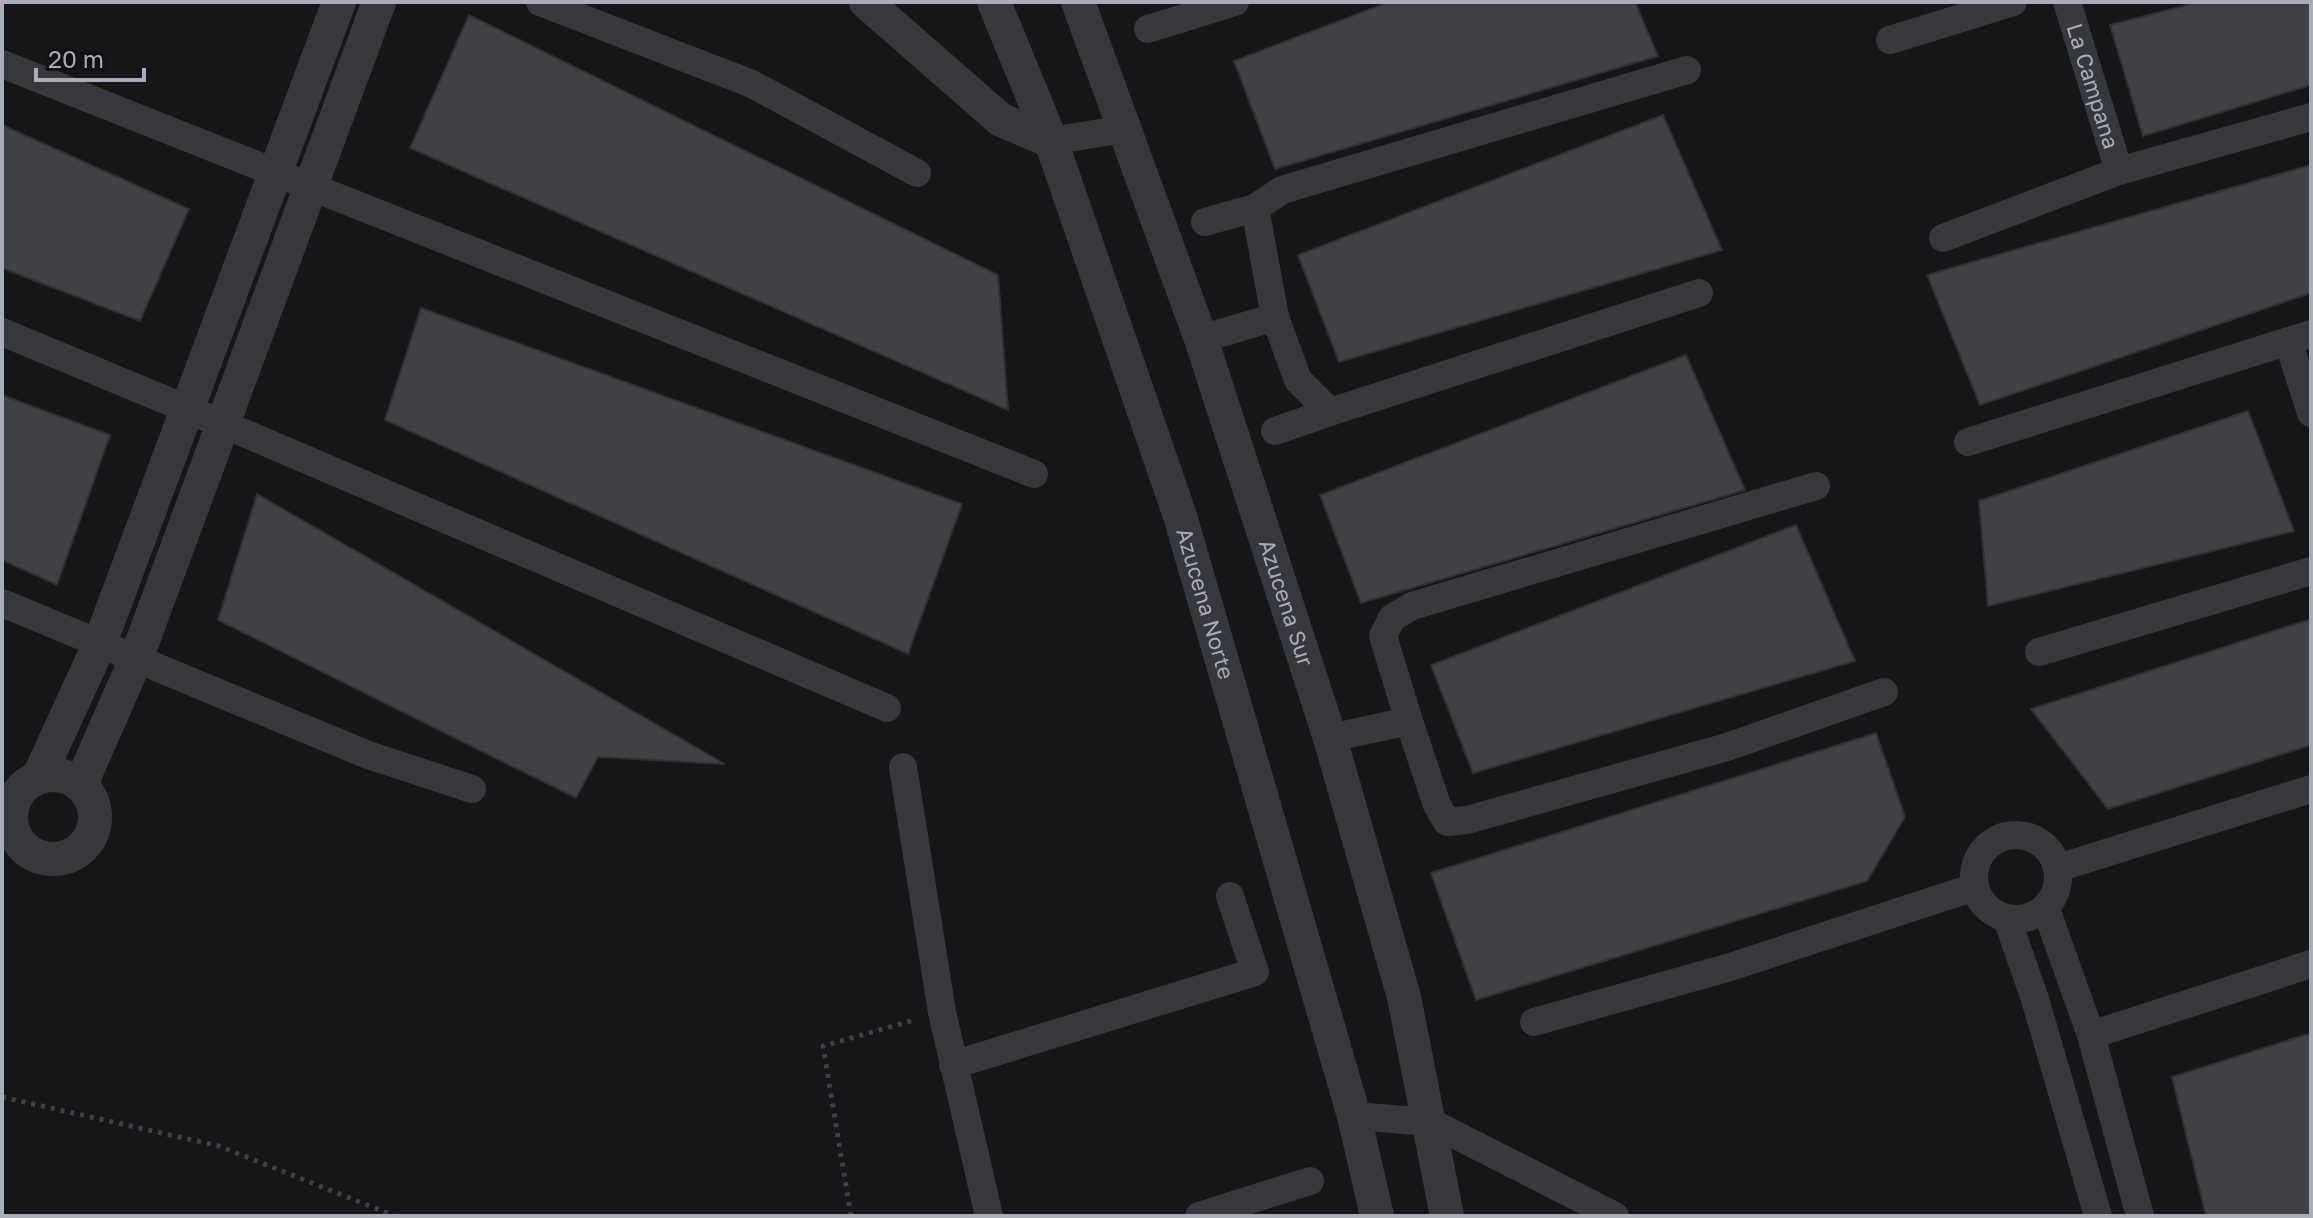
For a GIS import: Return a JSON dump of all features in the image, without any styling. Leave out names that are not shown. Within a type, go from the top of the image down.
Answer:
[{"type":"street","points":[[39,776],[100,643],[339,2]]},
{"type":"street","points":[[81,784],[136,659],[379,2]]},
{"type":"street","points":[[540,2],[752,84],[917,173]]},
{"type":"street","points":[[866,2],[1001,120],[1051,141],[1124,129]]},
{"type":"street","name":"Azucena Norte","points":[[994,2],[1051,141],[1180,516],[1354,1116],[1377,1216]]},
{"type":"street","name":"Azucena Sur","points":[[1078,2],[1201,339],[1330,738],[1404,997],[1447,1216]]},
{"type":"street","points":[[1890,40],[2013,2]]},
{"type":"street","name":"La Campana","points":[[2067,2],[2119,171]]},
{"type":"street","points":[[1148,29],[1231,3]]},
{"type":"street","points":[[2,64],[1034,474]]},
{"type":"street","points":[[1205,222],[1255,208],[1282,190],[1687,70]]},
{"type":"street","points":[[1943,238],[2119,171],[2311,117]]},
{"type":"street","points":[[1255,208],[1275,317],[1298,380],[1330,412]]},
{"type":"street","points":[[1275,431],[1699,293]]},
{"type":"street","points":[[1201,339],[1275,317]]},
{"type":"street","points":[[2,332],[887,708]]},
{"type":"street","points":[[1968,442],[2300,338],[2311,413]]},
{"type":"street","points":[[1816,486],[1412,606],[1392,618],[1383,636],[1409,721],[1437,805],[1447,822],[1467,820],[1727,747],[1884,692]]},
{"type":"street","points":[[2039,652],[2311,571]]},
{"type":"street","points":[[2,603],[368,755],[472,789]]},
{"type":"street","points":[[1330,738],[1409,721]]},
{"type":"street","points":[[903,767],[942,1012],[989,1216]]},
{"type":"street","points":[[54,774],[68,777],[81,784],[93,803],[95,826],[86,846],[67,858],[44,860],[25,850],[12,831],[10,809],[20,788],[39,776],[54,774]]},
{"type":"street","points":[[2058,868],[2311,789]]},
{"type":"street","points":[[2007,836],[2029,836],[2048,848],[2058,868],[2057,890],[2046,909],[2027,918],[2007,919],[1993,912],[1982,902],[1975,887],[1976,865],[1988,846],[2007,836]]},
{"type":"street","points":[[1534,1022],[1727,968],[1975,887]]},
{"type":"street","points":[[953,1065],[1255,972],[1230,896]]},
{"type":"street","points":[[2046,909],[2091,1035],[2140,1216]]},
{"type":"street","points":[[2007,919],[2044,1029],[2098,1216]]},
{"type":"street","points":[[2091,1035],[2311,964]]},
{"type":"street","points":[[1354,1116],[1430,1122],[1561,1204],[1615,1216]]},
{"type":"street","points":[[1199,1216],[1310,1181]]},
{"type":"path","points":[[851,1216],[823,1046],[942,1012]]},
{"type":"path","points":[[2,1097],[219,1146],[395,1216]]},
{"type":"building","points":[[1389,2],[1635,2],[1658,56],[1275,169],[1234,61]]},
{"type":"building","points":[[2199,2],[2311,2],[2311,85],[2143,136],[2110,25]]},
{"type":"building","points":[[469,15],[998,275],[1008,410],[410,148]]},
{"type":"building","points":[[1663,115],[1722,250],[1339,362],[1298,255]]},
{"type":"building","points":[[2,125],[189,209],[140,321],[2,268]]},
{"type":"building","points":[[2311,165],[2311,293],[1980,405],[1927,275]]},
{"type":"building","points":[[421,308],[962,504],[908,654],[385,420]]},
{"type":"building","points":[[1686,355],[1745,490],[1361,603],[1320,495]]},
{"type":"building","points":[[2,395],[110,435],[57,585],[2,560]]},
{"type":"building","points":[[2248,411],[2294,531],[1988,606],[1979,501]]},
{"type":"building","points":[[257,494],[725,764],[598,757],[576,798],[218,620]]},
{"type":"building","points":[[1796,525],[1855,661],[1473,773],[1431,665]]},
{"type":"building","points":[[2311,619],[2311,745],[2108,809],[2031,709]]},
{"type":"building","points":[[1876,733],[1905,817],[1867,881],[1476,1000],[1431,873]]},
{"type":"building","points":[[2311,1033],[2311,1216],[2206,1216],[2172,1077]]}]
